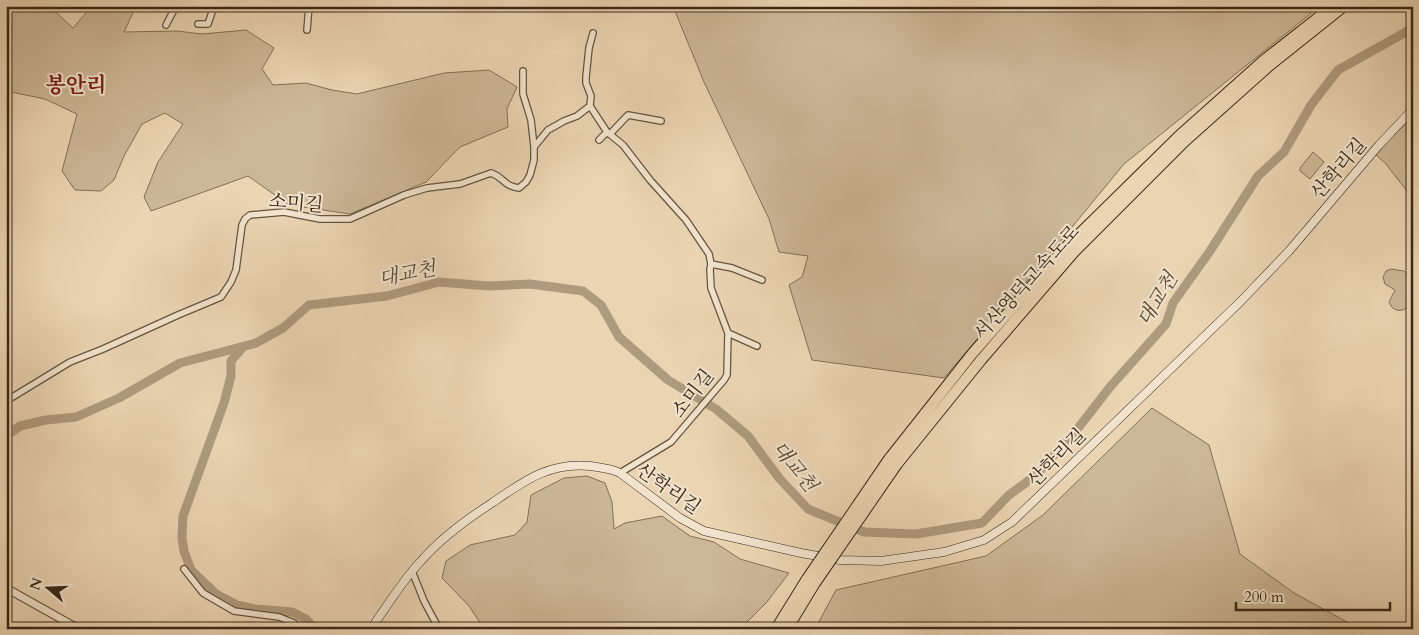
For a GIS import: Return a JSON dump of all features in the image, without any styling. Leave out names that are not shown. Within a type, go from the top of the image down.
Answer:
[{"type":"highway","name":"서산영덕고속도로","points":[[776,629],[893,462],[972,354],[1066,247],[1179,136],[1263,60],[1332,6]]},
{"type":"highway","name":"서산영덕고속도로","points":[[893,462],[1074,252],[1186,141],[1270,65],[1344,6]]},
{"type":"highway","name":"서산영덕고속도로","points":[[787,629],[811,581]]},
{"type":"main road","name":"산학리길","points":[[371,629],[412,571],[436,546],[467,520],[512,488],[530,478],[567,466],[610,468],[620,473],[680,518],[704,531],[825,558],[881,561],[944,552],[984,540],[1012,522],[1234,308],[1289,251],[1379,145],[1413,110]]},
{"type":"street","points":[[166,25],[176,6]]},
{"type":"street","points":[[198,24],[208,24],[214,6]]},
{"type":"street","points":[[307,30],[309,6]]},
{"type":"street","name":"소미길","points":[[593,32],[586,76],[586,83],[591,96],[590,106],[609,133],[623,144],[650,180],[691,226],[709,254],[711,288],[728,333],[727,374],[675,439]]},
{"type":"street","name":"소미길","points":[[6,401],[70,362],[221,297],[236,270],[242,225],[245,218],[250,214],[284,212],[320,219],[350,219],[383,204],[427,188],[460,184],[491,173],[496,175],[505,184],[519,188],[530,175],[534,160],[531,120],[523,94],[523,71]]},
{"type":"street","points":[[534,147],[548,130],[564,120],[577,116],[590,106]]},
{"type":"street","points":[[599,140],[628,115],[661,122]]},
{"type":"street","points":[[711,264],[732,268],[762,280]]},
{"type":"street","points":[[728,333],[757,346]]},
{"type":"street","name":"산학리길","points":[[620,473],[675,439]]},
{"type":"street","points":[[184,570],[203,593],[234,610],[279,617],[294,623],[299,629]]},
{"type":"street","points":[[412,571],[424,601],[439,629]]},
{"type":"street","points":[[6,588],[79,629]]},
{"type":"shaded area","points":[[6,6],[49,6],[73,28],[92,6],[136,6],[124,32],[177,31],[202,34],[246,30],[274,48],[262,69],[273,85],[306,83],[357,94],[444,73],[489,70],[517,87],[507,109],[508,127],[460,147],[426,182],[350,214],[289,205],[248,176],[151,211],[144,197],[158,162],[183,124],[165,113],[142,124],[124,156],[114,180],[101,191],[75,190],[62,171],[77,114],[45,99],[6,91]]},
{"type":"shaded area","points":[[673,6],[1320,6],[1124,164],[944,378],[812,360],[789,285],[802,277],[808,256],[779,252],[769,219],[704,82]]},
{"type":"shaded area","points":[[1413,118],[1413,199],[1386,164],[1373,152]]},
{"type":"shaded area","points":[[1313,152],[1324,162],[1310,179],[1300,171],[1300,168]]},
{"type":"shaded area","points":[[1391,269],[1404,271],[1413,281],[1413,317],[1407,308],[1397,310],[1389,302],[1395,290],[1385,284],[1383,277],[1386,271]]},
{"type":"shaded area","points":[[1152,408],[1209,445],[1240,554],[1294,593],[1360,629],[815,629],[836,590],[986,556],[1043,515]]},
{"type":"shaded area","points":[[587,476],[605,483],[612,502],[614,529],[625,523],[662,516],[690,536],[714,542],[740,559],[789,573],[767,602],[740,629],[484,629],[469,606],[442,578],[446,561],[470,545],[515,535],[527,522],[531,495],[564,478]]},
{"type":"waterway","name":"대교천","points":[[6,436],[20,426],[46,420],[76,417],[119,398],[180,363],[256,343],[283,328],[309,305],[387,296],[439,282],[489,286],[530,284],[583,291],[601,305],[619,337],[668,380],[716,409],[748,436],[779,478],[808,509],[864,532],[916,534],[982,523],[1009,495],[1035,476],[1072,436],[1110,387],[1166,324],[1173,303],[1210,251],[1258,176],[1284,152],[1311,105],[1338,70],[1413,28]]},
{"type":"waterway","points":[[243,347],[231,361],[231,376],[224,403],[183,516],[182,538],[184,551],[191,570],[216,594],[237,605],[255,609],[292,612],[306,619],[315,629]]},
{"type":"district","name":"봉안리","points":[[76,85]]}]
